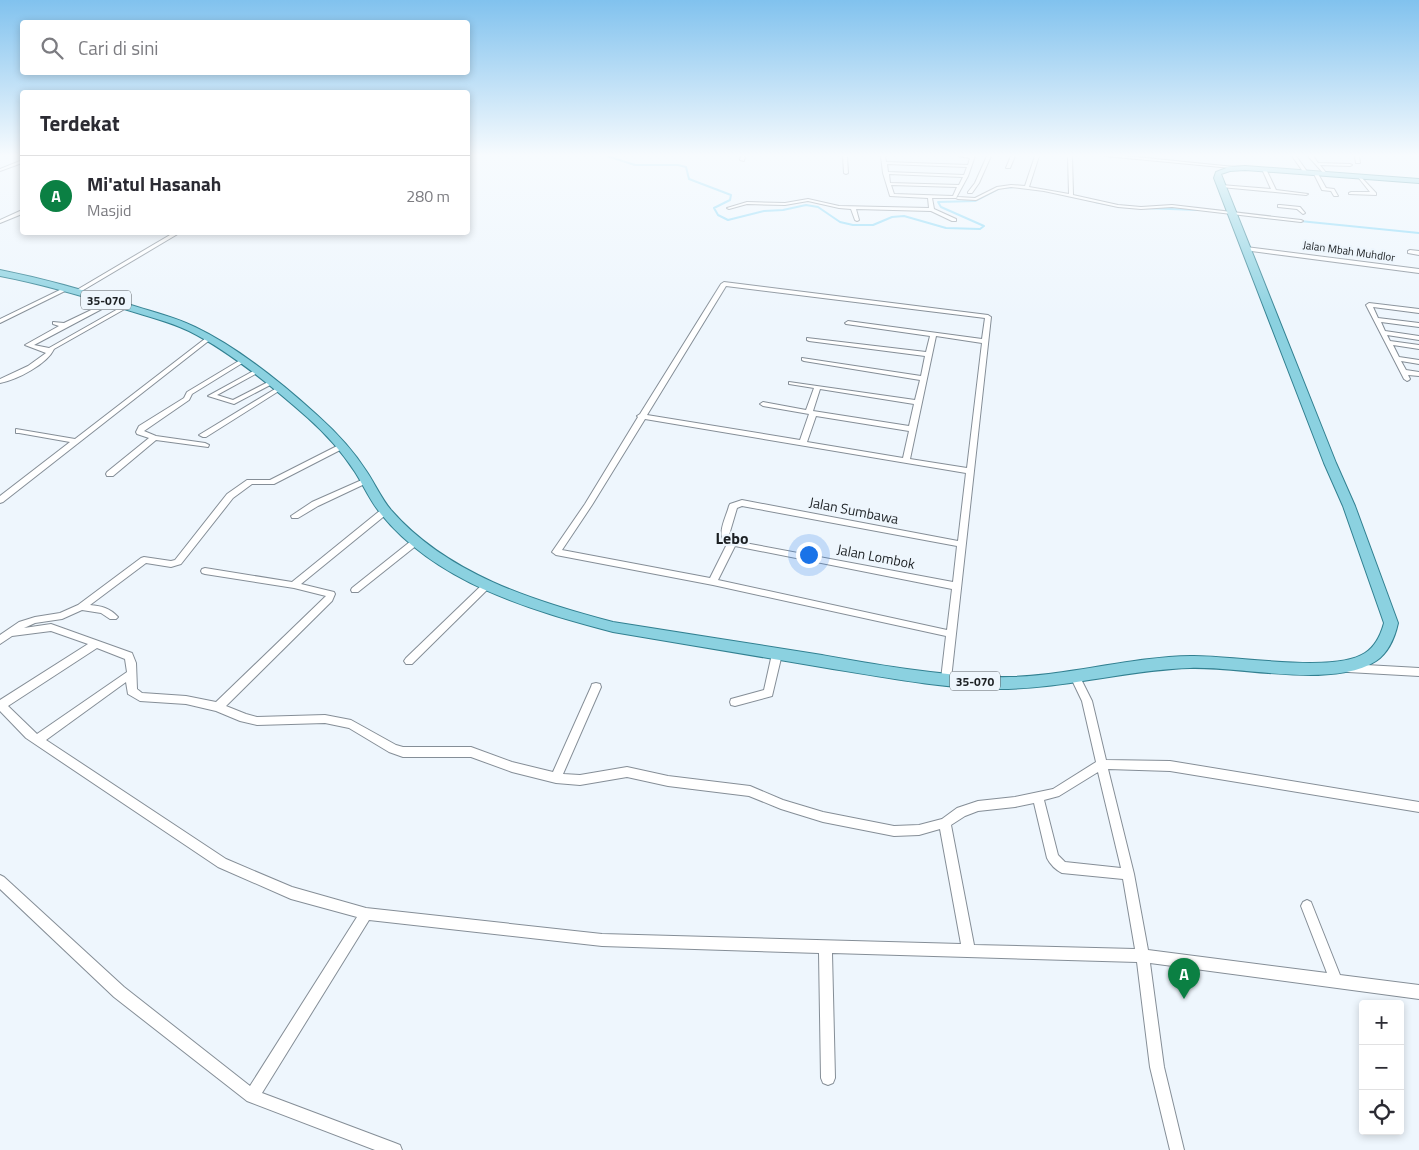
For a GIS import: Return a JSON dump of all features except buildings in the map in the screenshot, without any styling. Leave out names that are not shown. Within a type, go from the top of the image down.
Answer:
[{"type":"main road","name":"35-070","points":[[0,273],[78,290],[186,326],[257,371],[300,404],[342,447],[385,511],[414,543],[475,580],[539,605],[605,625],[905,675],[994,683],[1076,678],[1144,666],[1192,662],[1318,669],[1346,668],[1370,658],[1387,638],[1391,623],[1349,506],[1330,463],[1230,210]]},
{"type":"street","points":[[854,210],[857,220]]},
{"type":"street","points":[[923,210],[932,210],[954,220]]},
{"type":"street","points":[[1199,210],[1301,221]]},
{"type":"street","points":[[1282,210],[1286,219]]},
{"type":"street","points":[[1299,210],[1302,213]]},
{"type":"street","points":[[0,222],[20,213]]},
{"type":"street","points":[[78,290],[174,235]]},
{"type":"street","name":"Jalan Mbah Muhdlor","points":[[1246,249],[1419,270]]},
{"type":"street","points":[[1410,252],[1419,253]]},
{"type":"street","points":[[946,679],[955,586],[977,422],[984,340],[988,320],[984,315],[724,284],[641,416],[588,505],[556,552],[713,582],[950,634]]},
{"type":"street","points":[[0,321],[68,288]]},
{"type":"street","points":[[51,351],[28,345],[112,302]]},
{"type":"street","points":[[1419,311],[1370,304],[1375,319],[1406,376],[1419,374]]},
{"type":"street","points":[[1,382],[50,354],[52,348],[127,306]]},
{"type":"street","points":[[1375,319],[1419,325]]},
{"type":"street","points":[[55,323],[65,325]]},
{"type":"street","points":[[848,323],[984,340]]},
{"type":"street","points":[[1382,332],[1419,338]]},
{"type":"street","points":[[906,459],[927,354],[933,334]]},
{"type":"street","points":[[0,500],[208,339]]},
{"type":"street","points":[[809,339],[927,354]]},
{"type":"street","points":[[1387,342],[1419,347]]},
{"type":"street","points":[[804,359],[922,378]]},
{"type":"street","points":[[1398,359],[1419,362]]},
{"type":"street","points":[[205,445],[154,438],[140,431],[187,399],[190,393],[242,361]]},
{"type":"street","points":[[257,371],[211,396],[234,402],[276,385]]},
{"type":"street","points":[[791,383],[917,402]]},
{"type":"street","points":[[203,436],[276,385]]},
{"type":"street","points":[[803,442],[818,387]]},
{"type":"street","points":[[763,404],[912,429]]},
{"type":"street","points":[[641,416],[969,471]]},
{"type":"street","points":[[19,431],[75,441]]},
{"type":"street","points":[[110,474],[154,438]]},
{"type":"street","points":[[0,640],[22,624],[62,616],[81,607],[144,560],[171,564],[178,562],[230,496],[250,482],[271,482],[342,447]]},
{"type":"street","points":[[295,516],[315,504],[366,481]]},
{"type":"street","name":"Jalan Sumbawa","points":[[732,543],[726,539],[727,527],[733,506],[742,503],[961,544]]},
{"type":"street","points":[[294,586],[385,511]]},
{"type":"street","points":[[355,590],[414,543]]},
{"type":"street","points":[[713,582],[732,543]]},
{"type":"street","name":"Jalan Lombok","points":[[732,543],[955,586]]},
{"type":"street","points":[[205,571],[294,586],[329,593],[330,596],[221,704]]},
{"type":"street","points":[[409,661],[487,585]]},
{"type":"street","points":[[81,607],[103,610],[113,617]]},
{"type":"street","points":[[11,632],[51,627],[129,656],[132,661],[132,691],[140,697],[221,704],[244,718],[257,721],[325,719],[351,724],[394,749],[404,752],[471,752],[512,767],[556,778],[580,780],[627,772],[668,781],[724,786],[750,791],[781,804],[823,817],[894,832],[919,830],[945,823],[961,812],[978,806],[1038,798],[1054,793],[1101,759],[1170,766],[1419,807]]},
{"type":"street","points":[[96,644],[0,704],[30,735],[222,863],[291,893],[366,914],[602,940],[1143,956],[1419,992]]},
{"type":"street","points":[[735,702],[768,693],[777,654]]},
{"type":"street","points":[[1346,668],[1386,672],[1419,672]]},
{"type":"street","points":[[37,740],[131,674]]},
{"type":"street","points":[[1076,678],[1088,701],[1128,874],[1143,956],[1158,1067],[1177,1150]]},
{"type":"street","points":[[556,778],[596,687]]},
{"type":"street","points":[[1038,798],[1053,858],[1057,864],[1062,867],[1128,874]]},
{"type":"street","points":[[945,823],[968,951]]},
{"type":"street","points":[[0,881],[119,992],[252,1096],[395,1150]]},
{"type":"street","points":[[1307,906],[1336,981]]},
{"type":"street","points":[[252,1096],[366,914]]},
{"type":"street","points":[[825,947],[828,1078]]},
{"type":"waterway","points":[[715,210],[718,215],[728,220],[764,211],[785,210]]},
{"type":"waterway","points":[[822,210],[840,222],[853,225],[873,225],[892,217],[904,216],[946,228],[980,229],[984,226],[947,210]]},
{"type":"waterway","points":[[1189,210],[1198,210]]},
{"type":"waterway","points":[[1259,217],[1419,233]]},
{"type":"place","name":"Mi'atul Hasanah","points":[[1184,999]]},
{"type":"district","name":"Lebo","points":[[732,538]]}]
